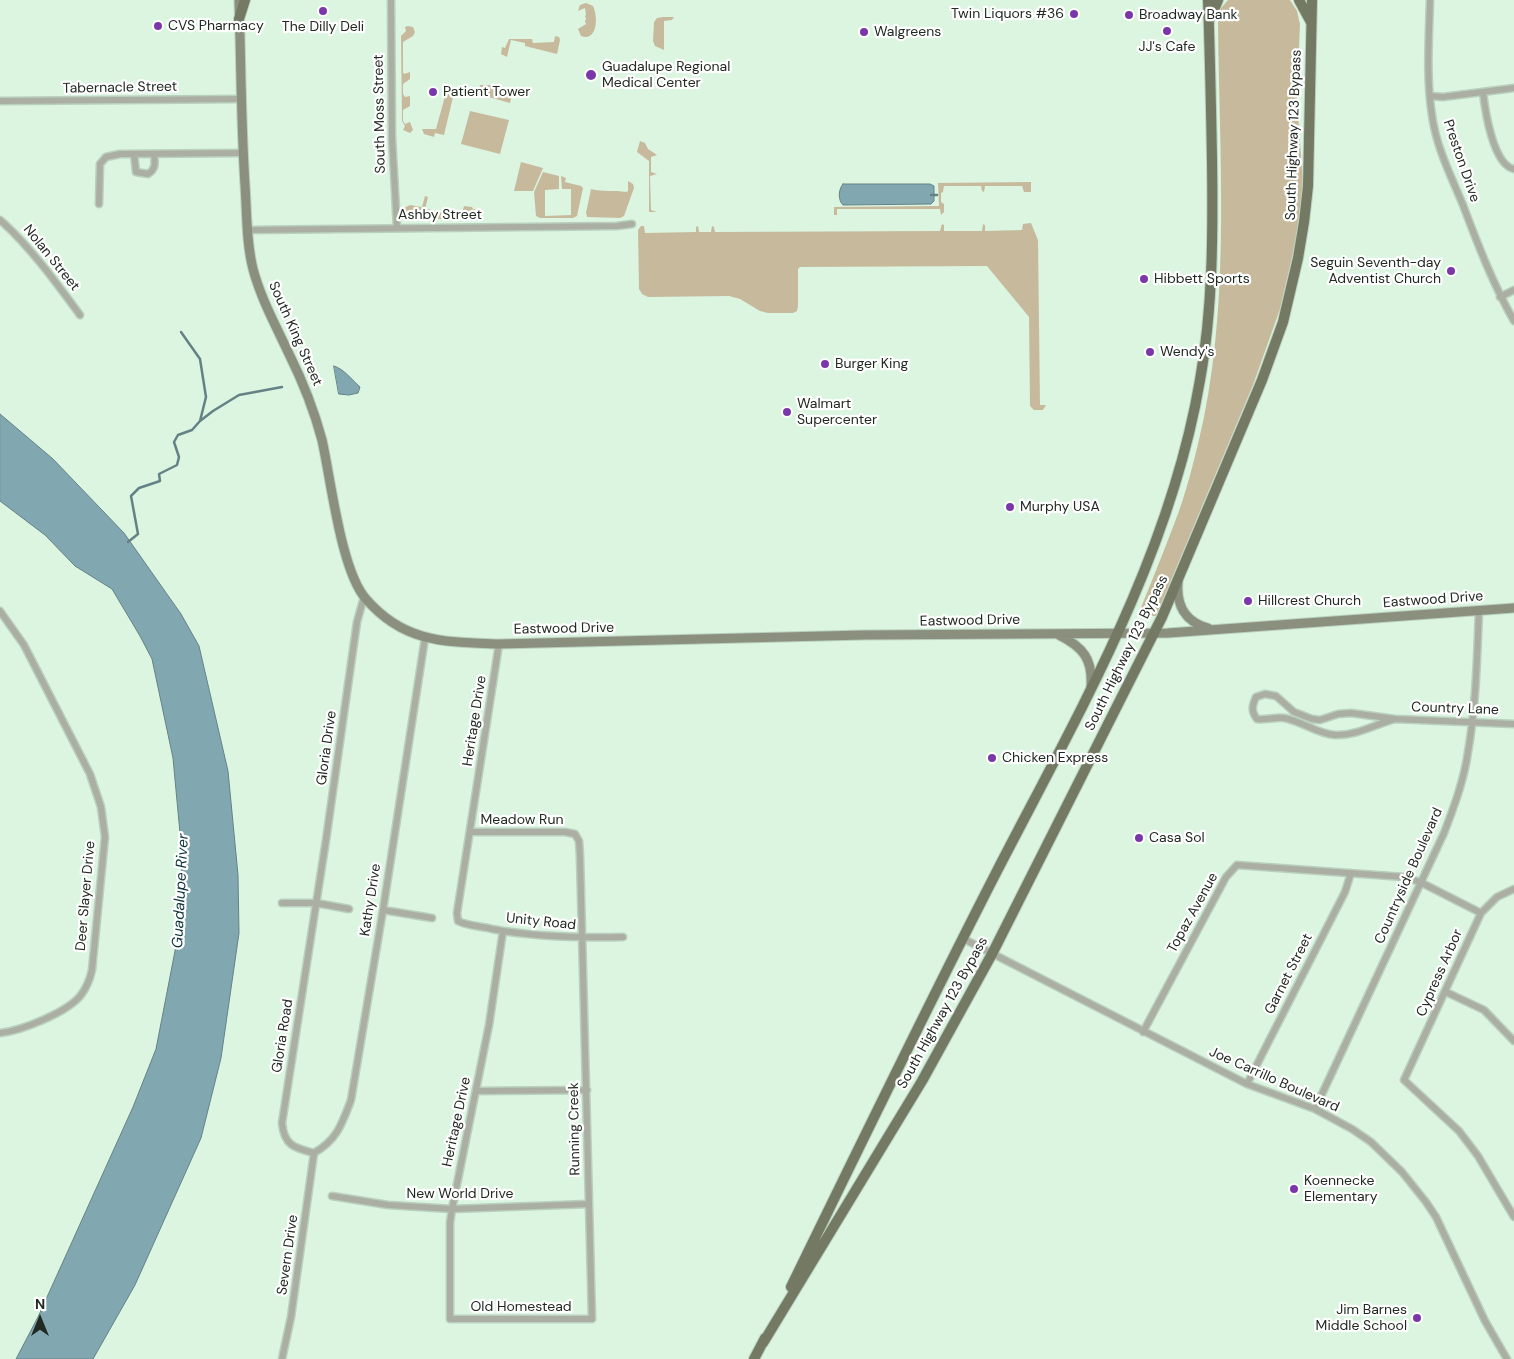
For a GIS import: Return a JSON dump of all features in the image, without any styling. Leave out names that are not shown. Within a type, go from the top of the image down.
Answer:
[{"type":"main road","name":"South King Street","points":[[238,0],[248,248],[258,286],[314,412],[344,545],[350,567],[364,597],[391,622],[425,638]]},
{"type":"main road","points":[[239,19],[245,0]]},
{"type":"main road","name":"South Highway 123 Bypass","points":[[763,1343],[962,938],[1118,633],[1146,567],[1174,488],[1196,405],[1208,321],[1212,225],[1210,23],[1208,0]]},
{"type":"main road","points":[[1210,23],[1215,4],[1218,0]]},
{"type":"main road","points":[[1299,0],[1312,25]]},
{"type":"main road","name":"South Highway 123 Bypass","points":[[754,1359],[922,1081],[992,954],[1154,633],[1178,581],[1262,380],[1283,322],[1304,222],[1308,186],[1313,2]]},
{"type":"main road","points":[[1178,581],[1178,600],[1184,613],[1195,624],[1213,630]]},
{"type":"main road","name":"Eastwood Drive","points":[[425,638],[455,642],[499,644],[864,635],[1154,633],[1514,608]]},
{"type":"main road","points":[[1057,633],[1075,644],[1086,656],[1091,670],[1091,688]]},
{"type":"street","name":"South Moss Street","points":[[391,0],[392,137],[397,228]]},
{"type":"street","name":"Preston Drive","points":[[1430,0],[1431,114],[1438,143],[1500,297],[1514,321]]},
{"type":"street","points":[[1430,96],[1443,97],[1514,88]]},
{"type":"street","points":[[1483,92],[1487,120],[1499,154],[1506,165],[1514,169]]},
{"type":"street","name":"Tabernacle Street","points":[[0,102],[241,99]]},
{"type":"street","points":[[99,204],[100,164],[106,157],[120,154],[243,153]]},
{"type":"street","points":[[134,154],[136,172],[148,174],[153,171],[154,154]]},
{"type":"street","name":"Nolan Street","points":[[0,220],[9,227],[80,315]]},
{"type":"street","name":"Ashby Street","points":[[247,230],[617,226],[632,224]]},
{"type":"street","points":[[1500,297],[1514,290]]},
{"type":"street","name":"Gloria Drive","points":[[316,904],[357,622],[364,597]]},
{"type":"street","name":"Countryside Boulevard","points":[[1315,1109],[1444,833],[1456,801],[1468,754],[1472,721],[1479,611]]},
{"type":"street","name":"Deer Slayer Drive","points":[[0,612],[24,645],[90,774],[100,807],[105,837],[92,970],[88,984],[81,996],[72,1004],[42,1020],[0,1033]]},
{"type":"street","name":"Kathy Drive","points":[[314,1153],[326,1146],[335,1136],[343,1122],[351,1100],[383,910],[425,638]]},
{"type":"street","name":"Heritage Drive","points":[[458,921],[457,914],[499,644]]},
{"type":"street","name":"Country Lane","points":[[1395,719],[1350,734],[1336,735],[1324,733],[1302,720],[1276,696],[1265,694],[1256,697],[1252,706],[1253,714],[1258,720],[1274,717],[1302,720],[1320,720],[1338,714],[1351,713],[1395,719],[1514,724]]},
{"type":"street","name":"Meadow Run","points":[[470,832],[565,832],[574,834]]},
{"type":"street","name":"Running Creek","points":[[574,834],[579,841],[580,856],[592,1319]]},
{"type":"street","name":"Topaz Avenue","points":[[1143,1032],[1226,877],[1237,865],[1404,877],[1420,882],[1481,913]]},
{"type":"street","name":"Garnet Street","points":[[1247,1084],[1346,892],[1351,873]]},
{"type":"street","name":"Cypress Arbor","points":[[1514,889],[1497,897],[1481,913],[1404,1080],[1464,1137],[1478,1156],[1514,1217]]},
{"type":"street","points":[[282,903],[316,904],[349,908]]},
{"type":"street","name":"Gloria Road","points":[[314,1153],[299,1150],[288,1142],[283,1134],[282,1123],[316,904]]},
{"type":"street","points":[[383,910],[432,918]]},
{"type":"street","name":"Unity Road","points":[[458,921],[503,931],[554,938],[623,937]]},
{"type":"street","name":"Heritage Drive","points":[[450,1319],[450,1223],[489,1025],[503,931]]},
{"type":"street","name":"Joe Carrillo Boulevard","points":[[962,938],[1247,1084],[1315,1109],[1352,1129],[1371,1142],[1402,1172],[1436,1217],[1485,1321],[1506,1359]]},
{"type":"street","points":[[1446,992],[1484,1010],[1514,1041]]},
{"type":"street","points":[[476,1091],[587,1090]]},
{"type":"street","name":"Severn Drive","points":[[282,1359],[291,1317],[314,1153]]},
{"type":"street","name":"New World Drive","points":[[332,1196],[388,1205],[452,1209],[589,1204]]},
{"type":"street","name":"Old Homestead","points":[[450,1319],[592,1319]]},
{"type":"shaded area","points":[[1228,0],[1290,0],[1297,11],[1300,24],[1297,99],[1303,183],[1296,240],[1280,309],[1253,385],[1156,616],[1138,615],[1187,487],[1204,417],[1212,369],[1220,270],[1221,219],[1218,20],[1221,8]]},
{"type":"shaded area","points":[[586,3],[593,6],[596,16],[594,32],[587,37],[581,36],[578,29],[586,24],[585,8],[578,11],[580,5]]},
{"type":"shaded area","points":[[674,17],[672,20],[664,21],[664,50],[655,46],[653,41],[654,22],[657,18]]},
{"type":"shaded area","points":[[405,27],[413,27],[415,32],[413,36],[403,42],[403,72],[404,74],[410,72],[410,79],[403,84],[403,94],[405,97],[410,96],[410,106],[403,110],[403,121],[405,124],[410,122],[413,130],[410,133],[403,130],[405,126],[402,121],[401,36],[406,31]]},
{"type":"shaded area","points":[[555,36],[559,37],[560,40],[557,54],[525,46],[525,43],[511,40],[507,57],[501,54],[502,47],[505,48],[509,39],[532,39],[533,43],[554,42]]},
{"type":"shaded area","points":[[480,85],[492,85],[513,91],[510,103],[478,94]]},
{"type":"shaded area","points":[[447,89],[457,92],[457,94],[454,93],[444,135],[435,133],[434,137],[424,134],[422,129],[436,129]]},
{"type":"shaded area","points":[[470,111],[509,120],[500,154],[461,144]]},
{"type":"shaded area","points":[[640,141],[645,143],[648,149],[657,155],[651,157],[651,172],[657,174],[650,176],[651,210],[657,212],[649,212],[649,161],[637,152]]},
{"type":"shaded area","points":[[521,162],[543,168],[533,191],[514,191]]},
{"type":"shaded area","points":[[543,172],[559,176],[559,189],[545,190],[545,216],[571,215],[571,189],[562,189],[561,176],[566,178],[565,182],[583,188],[577,216],[573,218],[540,218],[536,216],[534,192]]},
{"type":"shaded area","points":[[628,181],[633,184],[634,188],[624,216],[620,218],[587,217],[586,213],[591,189],[626,192],[628,191]]},
{"type":"shaded area","points":[[1031,182],[1031,192],[1024,192],[1022,186],[985,186],[984,192],[981,186],[944,186],[941,193],[941,202],[944,204],[944,212],[941,215],[940,209],[837,209],[837,215],[834,215],[834,207],[939,206],[938,183]]},
{"type":"shaded area","points":[[425,196],[428,197],[421,220],[407,219],[403,215],[404,208],[410,205],[422,207]]},
{"type":"shaded area","points":[[464,206],[475,209],[474,217],[470,219],[426,219],[428,209],[461,217]]},
{"type":"shaded area","points":[[1031,223],[1038,240],[1040,405],[1046,405],[1043,410],[1034,410],[1030,406],[1029,317],[987,266],[800,267],[798,269],[798,306],[797,311],[793,313],[768,313],[760,311],[740,299],[729,296],[648,297],[642,294],[639,289],[638,230],[641,226],[644,226],[645,233],[696,232],[696,227],[698,226],[699,232],[711,232],[712,226],[715,232],[940,231],[942,224],[944,225],[944,231],[982,231],[983,224],[985,225],[985,231],[1022,230],[1023,224]]},
{"type":"water","points":[[843,184],[930,184],[934,186],[934,201],[931,204],[843,205],[839,195]]},
{"type":"water","points":[[334,366],[345,372],[360,387],[358,393],[349,395],[339,394]]},
{"type":"water","points":[[0,414],[53,459],[124,533],[181,614],[199,646],[228,771],[238,875],[239,933],[221,1058],[201,1138],[135,1285],[93,1359],[16,1359],[38,1317],[133,1107],[156,1049],[175,951],[182,884],[180,833],[173,758],[152,659],[112,589],[75,566],[45,535],[0,501]]},
{"type":"waterway","points":[[931,195],[937,195]]},
{"type":"waterway","points":[[181,332],[200,359],[206,397],[200,421]]},
{"type":"waterway","points":[[128,542],[138,534],[131,496],[139,488],[160,481],[159,474],[177,465],[179,457],[174,442],[178,435],[192,430],[213,411],[239,395],[282,387]]},
{"type":"place","name":"The Dilly Deli","points":[[323,11]]},
{"type":"place","name":"Twin Liquors #36","points":[[1074,14]]},
{"type":"place","name":"Broadway Bank","points":[[1129,15]]},
{"type":"place","name":"CVS Pharmacy","points":[[158,26]]},
{"type":"place","name":"JJ's Cafe","points":[[1167,31]]},
{"type":"place","name":"Walgreens","points":[[864,32]]},
{"type":"place","name":"Guadalupe Regional Medical Center","points":[[591,75]]},
{"type":"place","name":"Patient Tower","points":[[433,92]]},
{"type":"place","name":"Seguin Seventh-day Adventist Church","points":[[1451,271]]},
{"type":"place","name":"Hibbett Sports","points":[[1144,279]]},
{"type":"place","name":"Wendy's","points":[[1150,352]]},
{"type":"place","name":"Burger King","points":[[825,364]]},
{"type":"place","name":"Walmart Supercenter","points":[[787,412]]},
{"type":"place","name":"Murphy USA","points":[[1010,507]]},
{"type":"place","name":"Hillcrest Church","points":[[1248,601]]},
{"type":"place","name":"Chicken Express","points":[[992,758]]},
{"type":"place","name":"Casa Sol","points":[[1139,838]]},
{"type":"place","name":"Koennecke Elementary","points":[[1294,1189]]},
{"type":"place","name":"Jim Barnes Middle School","points":[[1417,1318]]},
{"type":"water label","name":"Guadalupe River","points":[[181,891]]}]
